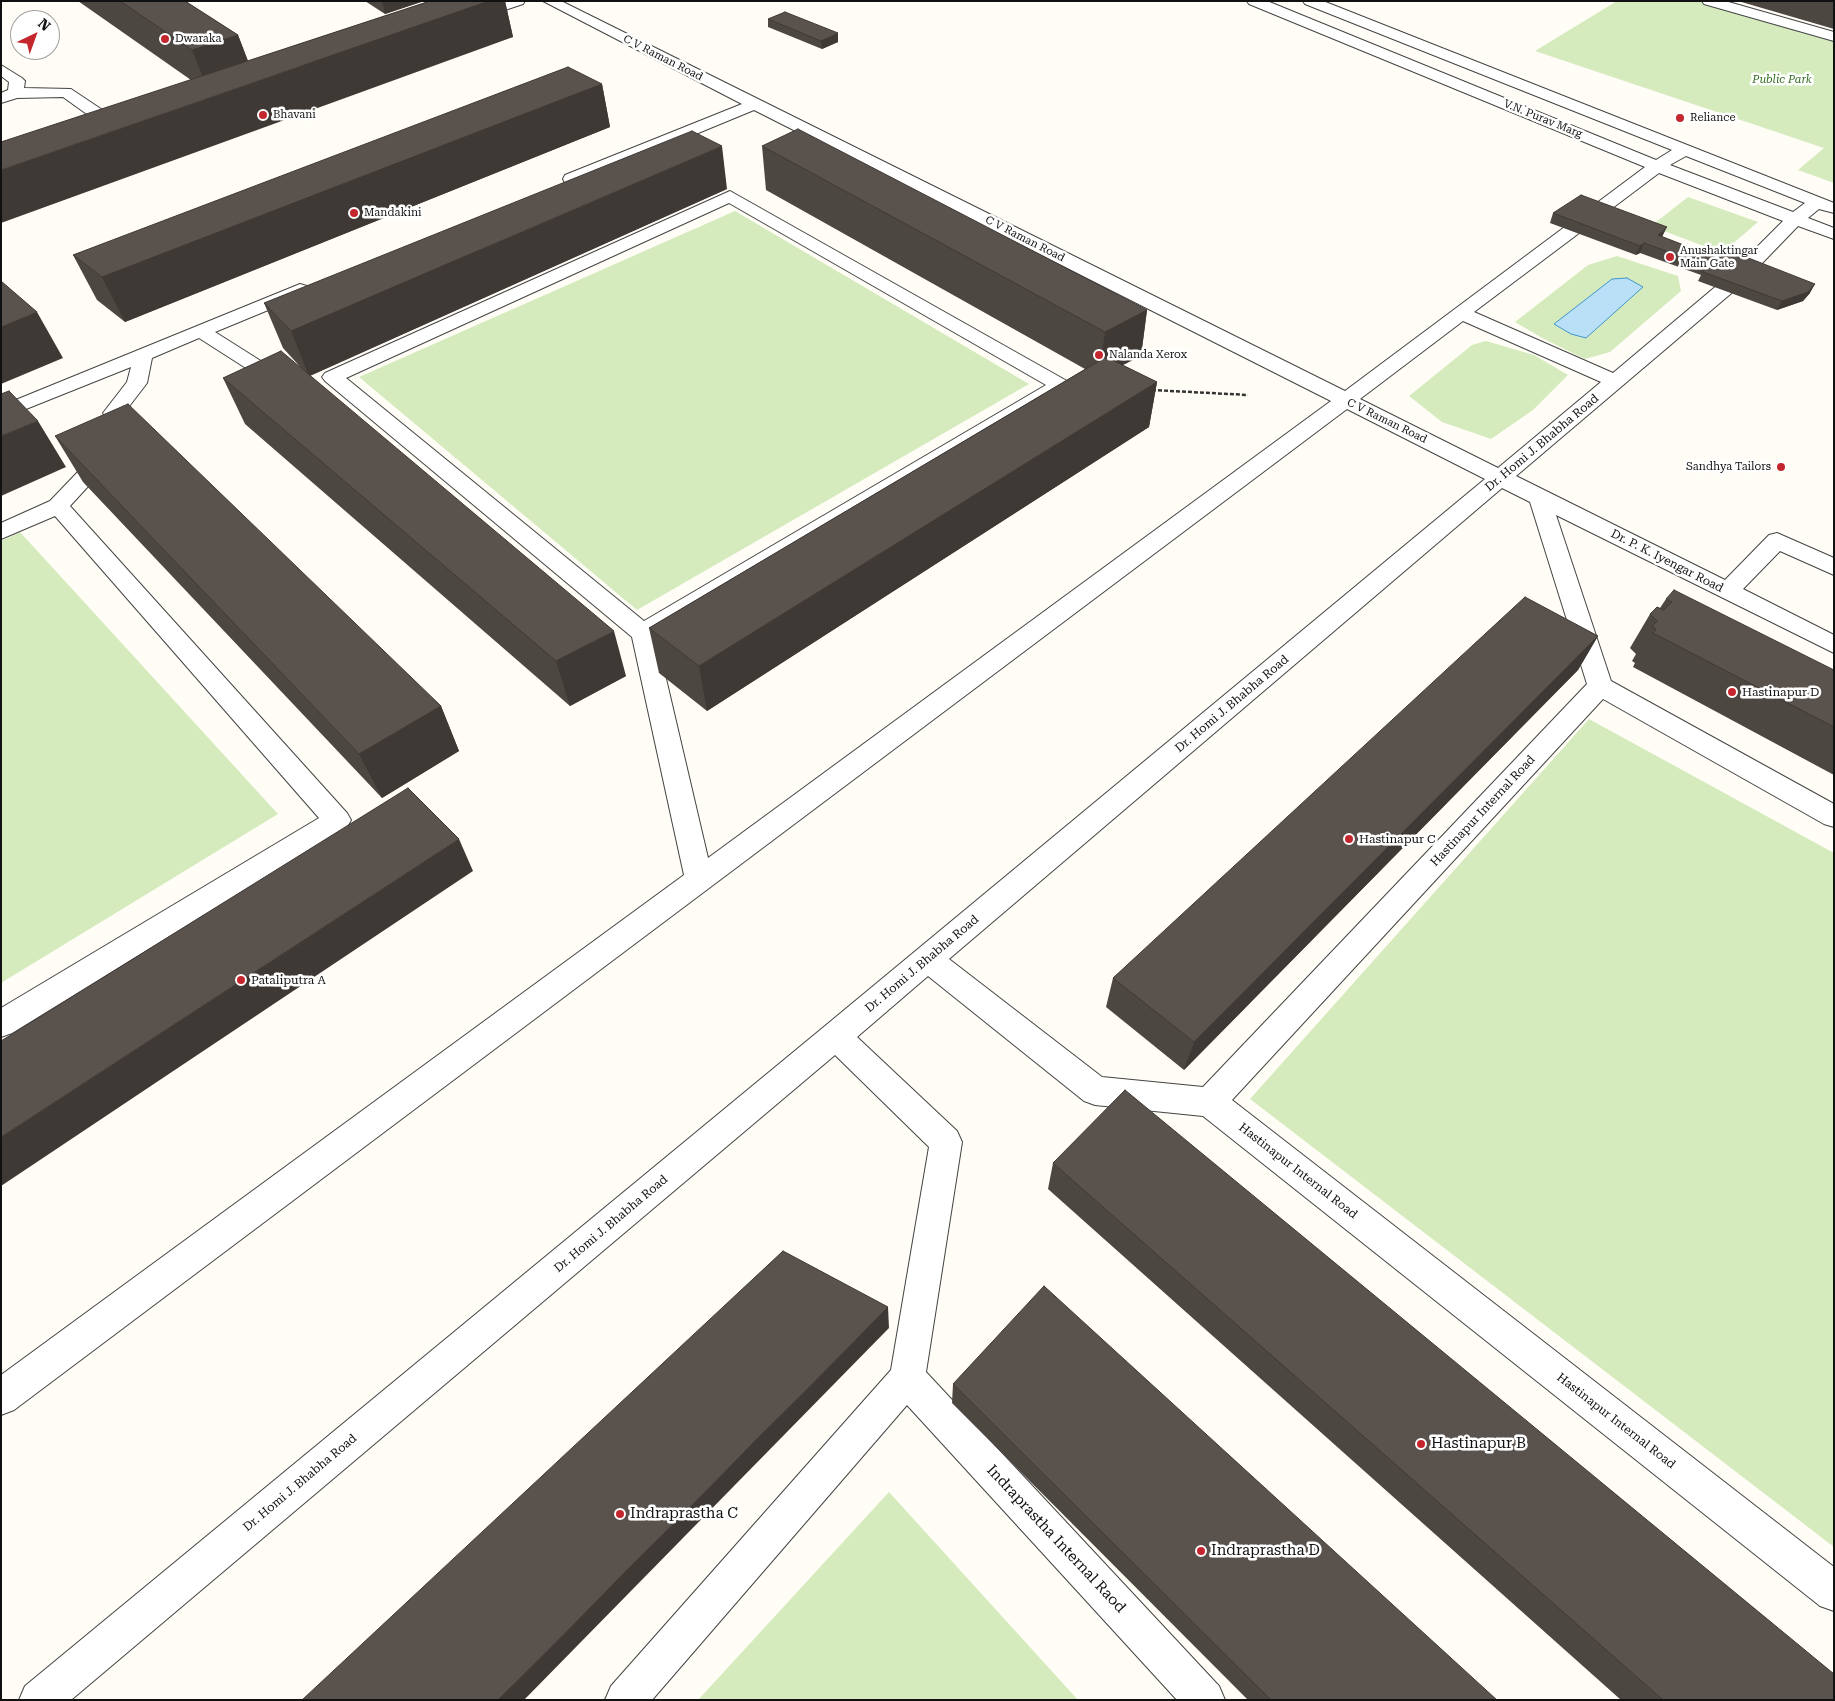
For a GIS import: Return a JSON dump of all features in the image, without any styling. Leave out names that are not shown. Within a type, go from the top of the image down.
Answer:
[{"type":"street","points":[[452,23],[518,1]]},
{"type":"street","name":"C V Raman Road","points":[[550,1],[1501,477]]},
{"type":"street","name":"V.N. Purav Marg","points":[[1254,1],[1657,166],[1806,211],[1834,209]]},
{"type":"street","name":"V.N. Purav Marg","points":[[1310,1],[1685,149],[1806,211],[1834,234]]},
{"type":"street","points":[[1709,1],[1834,36]]},
{"type":"street","points":[[1,69],[17,81],[8,96]]},
{"type":"street","points":[[8,96],[66,92],[122,132]]},
{"type":"street","points":[[559,184],[755,104]]},
{"type":"street","points":[[103,139],[141,126]]},
{"type":"street","points":[[1,1397],[1462,314],[1657,166],[1685,149]]},
{"type":"street","points":[[201,331],[248,359],[286,386],[317,380],[730,196],[1060,385],[642,633]]},
{"type":"street","name":"Dr. Homi J. Bhabha Road","points":[[40,1700],[928,959],[1734,281],[1806,211]]},
{"type":"street","points":[[1,413],[320,282]]},
{"type":"street","points":[[1462,314],[1615,381]]},
{"type":"street","points":[[1,532],[58,506],[127,433],[113,413],[136,383],[143,355]]},
{"type":"street","points":[[317,380],[642,633],[699,880]]},
{"type":"street","name":"Dr. P. K. Iyengar Road","points":[[1501,477],[1834,645]]},
{"type":"street","points":[[1539,496],[1600,686],[1834,817]]},
{"type":"street","points":[[1,1024],[337,820],[58,506]]},
{"type":"street","points":[[1727,592],[1777,540],[1834,567]]},
{"type":"street","name":"Hastinapur Internal Road","points":[[1600,686],[1210,1102],[1834,1592]]},
{"type":"street","points":[[928,959],[1095,1092],[1210,1102]]},
{"type":"street","points":[[626,1700],[907,1378],[946,1142],[836,1036]]},
{"type":"street","name":"Indraprastha Internal Raod","points":[[907,1378],[1206,1700]]},
{"type":"path","points":[[1149,390],[1257,396]]},
{"type":"green space","name":"Public Park","points":[[1617,1],[1701,1],[1834,41],[1834,183],[1798,170],[1824,148],[1535,51]]},
{"type":"green space","points":[[1688,197],[1758,222],[1722,253],[1651,226]]},
{"type":"green space","points":[[735,211],[1029,384],[637,610],[359,377]]},
{"type":"green space","points":[[1617,256],[1678,276],[1681,291],[1610,352],[1585,359],[1515,322],[1588,265]]},
{"type":"green space","points":[[1486,341],[1534,355],[1568,375],[1533,410],[1491,439],[1442,422],[1409,396],[1472,345]]},
{"type":"green space","points":[[20,532],[278,814],[1,983],[1,541]]},
{"type":"green space","points":[[1589,719],[1834,853],[1834,1547],[1250,1099]]},
{"type":"green space","points":[[889,1492],[1078,1700],[698,1700]]},
{"type":"water","points":[[1627,278],[1643,287],[1586,338],[1571,334],[1554,324],[1612,279]]},
{"type":"building","points":[[120,1],[185,1],[238,35],[192,50]]},
{"type":"building","points":[[430,1],[489,1],[1,170],[1,142]]},
{"type":"building","points":[[785,12],[838,33],[821,41],[768,19]]},
{"type":"building","points":[[568,67],[602,84],[102,277],[73,255]]},
{"type":"building","points":[[798,129],[1147,310],[1105,332],[762,146]]},
{"type":"building","points":[[692,131],[722,146],[291,331],[264,303]]},
{"type":"building","points":[[1581,195],[1667,227],[1658,235],[1717,258],[1728,250],[1815,284],[1808,292],[1782,301],[1703,272],[1707,266],[1644,243],[1640,246],[1553,213]]},
{"type":"building","points":[[1,281],[37,312],[1,327]]},
{"type":"building","points":[[281,351],[614,631],[556,661],[223,378]]},
{"type":"building","points":[[1106,357],[1157,382],[699,666],[649,628]]},
{"type":"building","points":[[9,391],[38,421],[1,436],[1,394]]},
{"type":"building","points":[[128,404],[441,706],[359,754],[55,436]]},
{"type":"building","points":[[1674,590],[1834,670],[1834,727],[1653,633],[1656,629],[1652,627],[1657,621],[1650,614],[1657,607],[1664,610],[1672,602],[1666,599]]},
{"type":"building","name":"Hastinapur C","points":[[1525,597],[1598,636],[1194,1042],[1113,978]]},
{"type":"building","points":[[408,788],[459,839],[1,1137],[1,1041]]},
{"type":"building","name":"Hastinapur B","points":[[1125,1090],[1834,1674],[1834,1700],[1663,1700],[1053,1163]]},
{"type":"building","name":"Indraprastha C","points":[[783,1251],[888,1307],[498,1700],[302,1700]]},
{"type":"building","name":"Indraprastha D","points":[[1044,1286],[1497,1700],[1271,1700],[953,1384]]},
{"type":"place","name":"Dwaraka","points":[[165,39]]},
{"type":"place","name":"Bhavani","points":[[263,115]]},
{"type":"place","name":"Reliance","points":[[1680,118]]},
{"type":"place","name":"Mandakini","points":[[354,213]]},
{"type":"place","name":"Anushaktingar Main Gate","points":[[1670,257]]},
{"type":"place","name":"Nalanda Xerox","points":[[1099,355]]},
{"type":"place","name":"Sandhya Tailors","points":[[1781,467]]},
{"type":"place","name":"Hastinapur D","points":[[1732,692]]},
{"type":"place","name":"Hastinapur C","points":[[1349,839]]},
{"type":"place","name":"Pataliputra A","points":[[241,980]]},
{"type":"place","name":"Hastinapur B","points":[[1421,1444]]},
{"type":"place","name":"Indraprastha C","points":[[620,1514]]},
{"type":"place","name":"Indraprastha D","points":[[1201,1551]]}]
